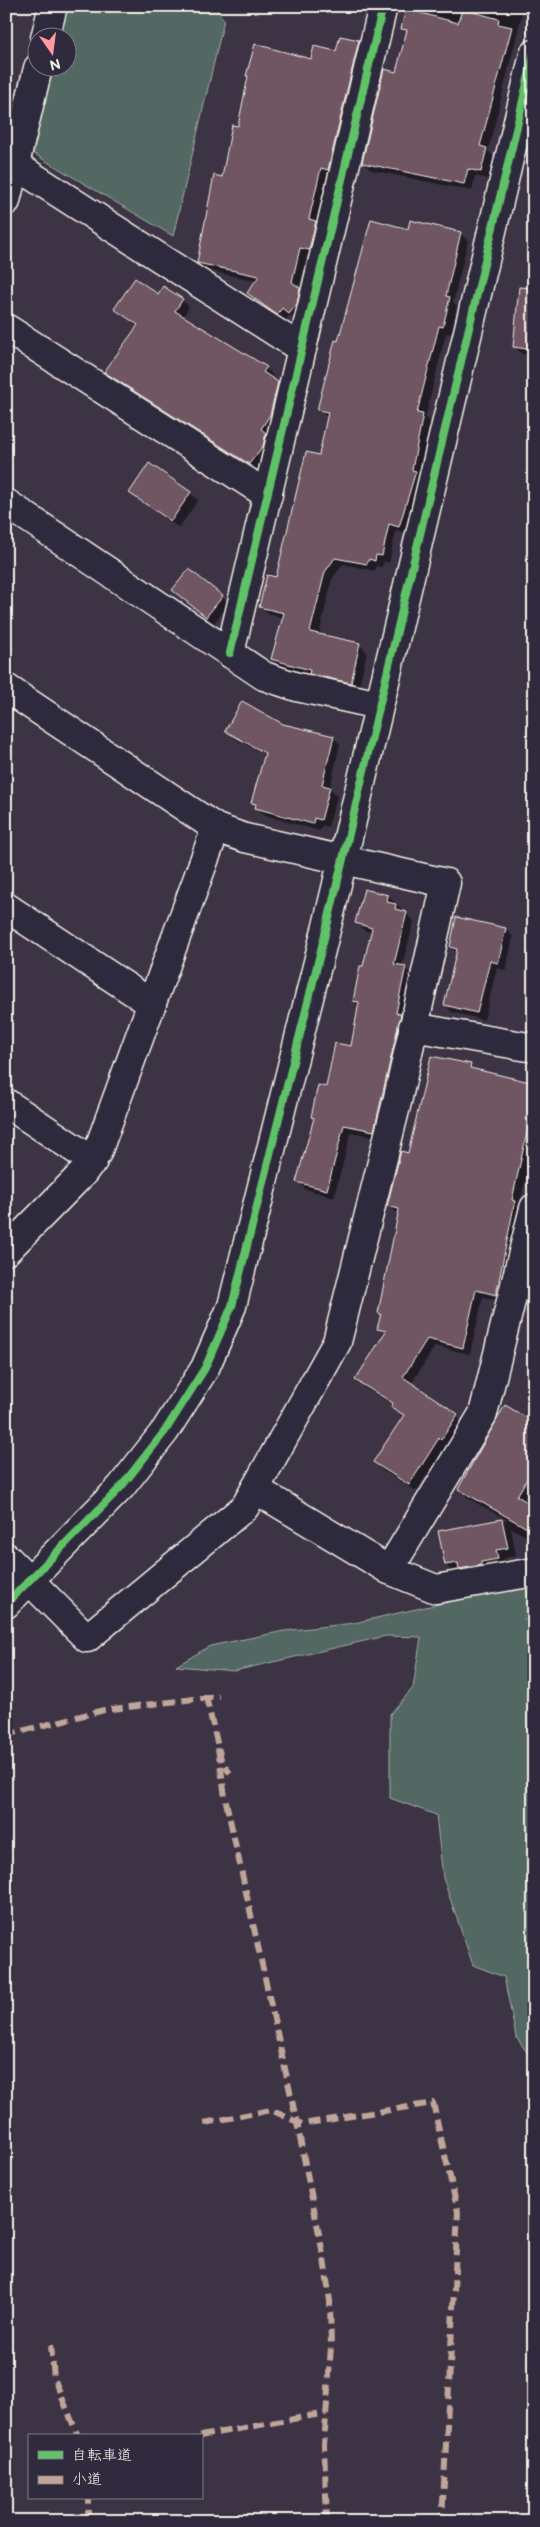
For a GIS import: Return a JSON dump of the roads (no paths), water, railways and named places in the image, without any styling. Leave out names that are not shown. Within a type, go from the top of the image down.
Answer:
[{"type":"street","points":[[48,28],[53,6]]},
{"type":"street","points":[[230,653],[383,6]]},
{"type":"street","points":[[6,1604],[121,1487],[166,1431],[205,1368],[221,1335],[240,1281],[343,859],[534,54]]},
{"type":"street","points":[[6,201],[36,78]]},
{"type":"street","points":[[15,165],[302,349]]},
{"type":"street","points":[[6,328],[268,494]]},
{"type":"street","points":[[6,503],[264,676],[280,682],[379,705]]},
{"type":"street","points":[[6,688],[216,828],[238,836],[446,883],[337,1342],[245,1506],[87,1638],[6,1557]]},
{"type":"street","points":[[6,1251],[93,1161],[216,828]]},
{"type":"street","points":[[6,907],[152,1004]]},
{"type":"street","points":[[413,1027],[534,1048]]},
{"type":"street","points":[[6,1104],[93,1161]]},
{"type":"street","points":[[389,1570],[483,1414],[524,1290],[534,1208]]},
{"type":"street","points":[[256,1489],[389,1570],[436,1589],[534,1572]]}]
